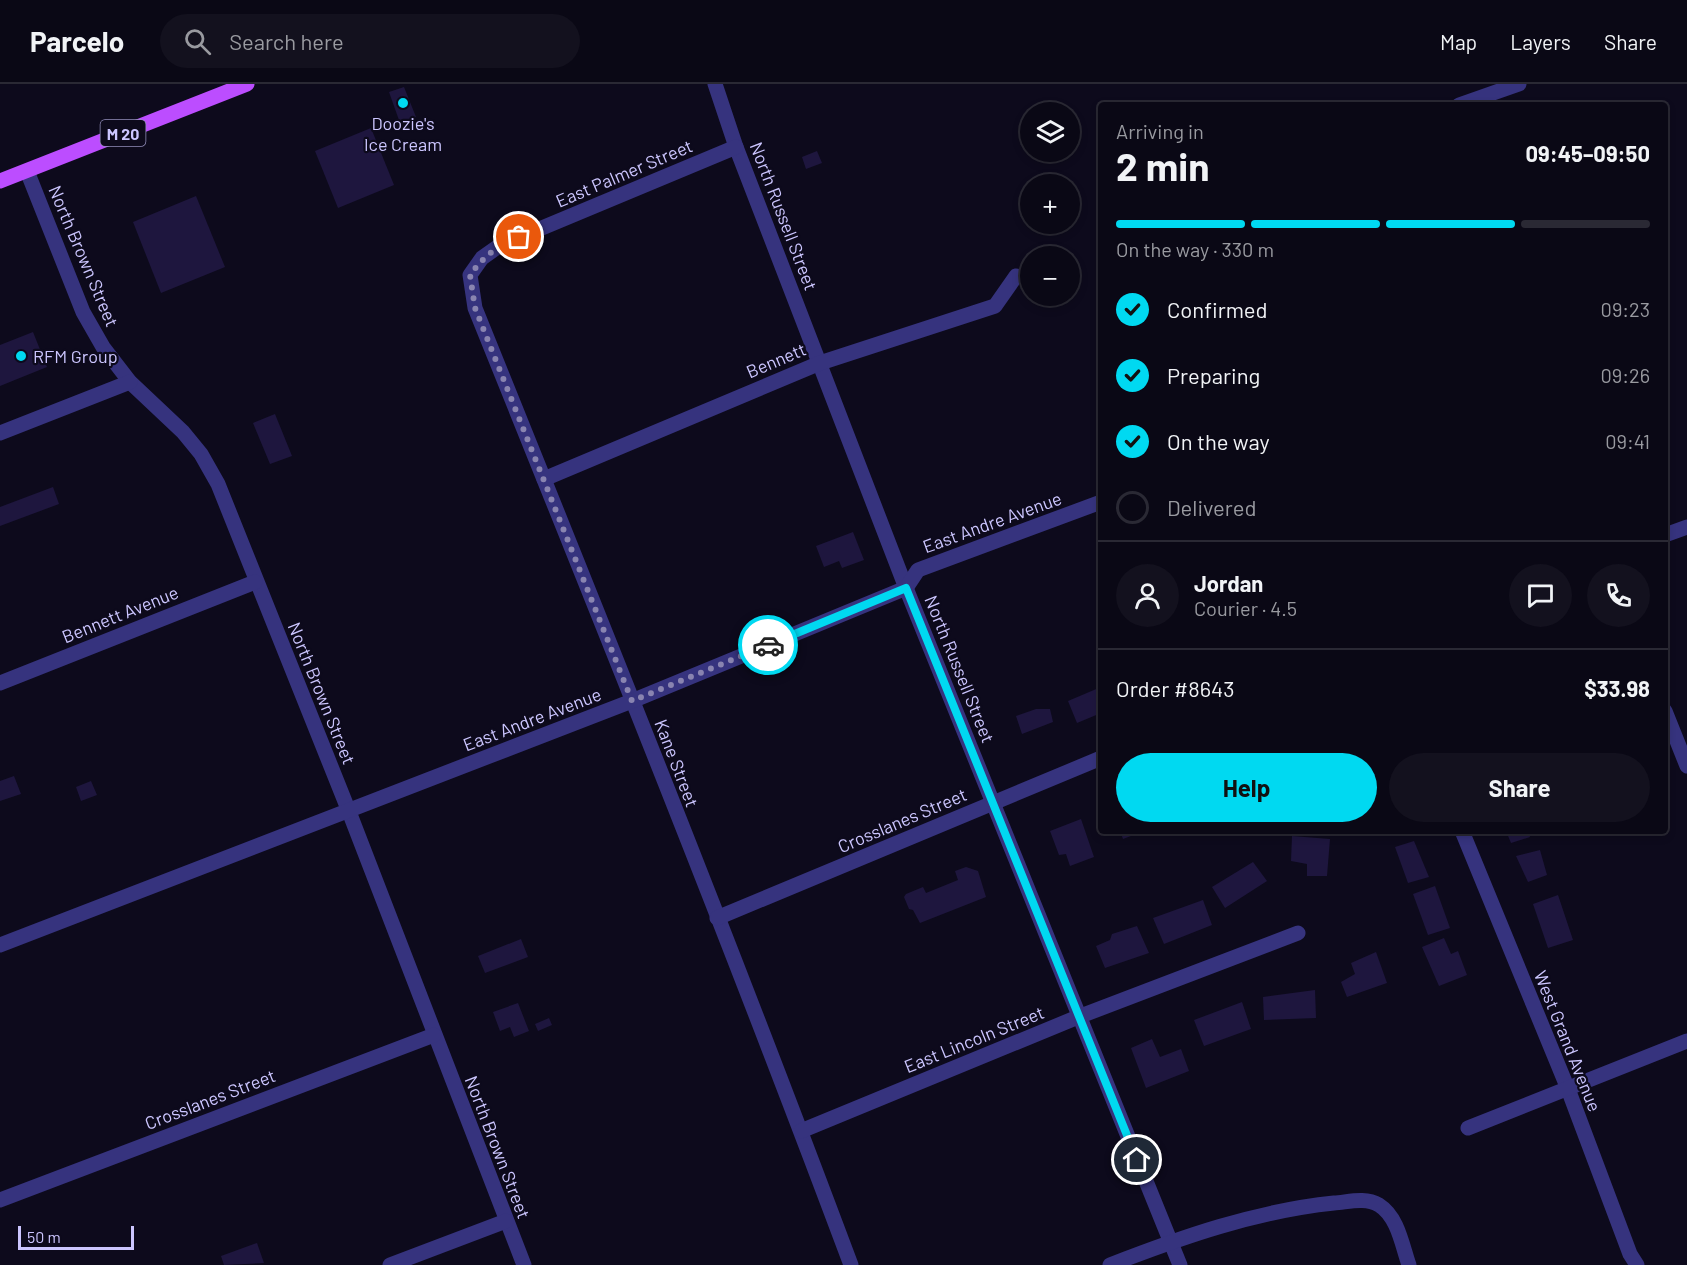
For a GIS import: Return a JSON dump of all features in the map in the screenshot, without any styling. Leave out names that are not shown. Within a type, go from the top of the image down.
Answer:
[{"type":"main road","name":"M 20","points":[[0,181],[247,84]]},
{"type":"street","name":"North Russell Street","points":[[715,84],[736,147],[906,588],[1180,1265]]},
{"type":"street","points":[[1468,102],[1519,84]]},
{"type":"street","name":"East Palmer Street","points":[[470,275],[482,258],[499,246],[736,147]]},
{"type":"street","name":"North Brown Street","points":[[27,171],[83,312],[103,347],[130,382],[183,432],[201,454],[218,484],[255,582],[348,809],[524,1265]]},
{"type":"street","name":"Kane Street","points":[[470,275],[475,308],[801,1131],[851,1265]]},
{"type":"street","name":"Bennett","points":[[544,479],[820,363],[995,306],[1016,276]]},
{"type":"street","points":[[0,433],[130,382]]},
{"type":"street","name":"East Andre Avenue","points":[[0,945],[632,701],[906,588],[918,570],[1098,503]]},
{"type":"street","points":[[1668,534],[1687,527]]},
{"type":"street","name":"Bennett Avenue","points":[[0,683],[255,582]]},
{"type":"street","points":[[1668,718],[1687,766]]},
{"type":"street","name":"Crosslanes Street","points":[[717,918],[1098,759]]},
{"type":"street","name":"West Grand Avenue","points":[[1463,834],[1568,1089],[1630,1254],[1637,1265]]},
{"type":"street","name":"East Lincoln Street","points":[[801,1131],[1078,1017],[1298,933]]},
{"type":"street","name":"Crosslanes Street","points":[[0,1200],[434,1035]]},
{"type":"street","points":[[1467,1128],[1687,1041]]},
{"type":"street","points":[[1110,1265],[1170,1242],[1268,1213],[1302,1206],[1366,1200],[1380,1205],[1392,1218],[1409,1265]]},
{"type":"street","points":[[390,1265],[506,1221]]},
{"type":"building","points":[[404,87],[416,117],[400,123],[389,92]]},
{"type":"building","points":[[371,128],[394,185],[338,208],[315,151]]},
{"type":"building","points":[[817,151],[822,163],[806,169],[802,157]]},
{"type":"building","points":[[196,196],[225,267],[161,293],[133,222]]},
{"type":"building","name":"RFM Group","points":[[33,332],[47,367],[0,386],[0,345]]},
{"type":"building","points":[[275,414],[292,456],[270,464],[253,423]]},
{"type":"building","points":[[53,487],[59,504],[0,526],[0,507]]},
{"type":"building","points":[[853,532],[864,560],[842,568],[839,561],[824,567],[816,546]]},
{"type":"building","points":[[1098,688],[1098,714],[1077,723],[1068,701]]},
{"type":"building","points":[[1036,709],[1050,709],[1053,722],[1022,734],[1016,716]]},
{"type":"building","points":[[14,776],[21,794],[0,801],[0,781]]},
{"type":"building","points":[[91,781],[97,795],[81,801],[76,787]]},
{"type":"building","points":[[1081,819],[1094,857],[1070,866],[1066,854],[1059,855],[1050,831]]},
{"type":"building","points":[[1121,834],[1136,834],[1123,839]]},
{"type":"building","points":[[1507,834],[1529,834],[1530,837],[1511,843]]},
{"type":"building","points":[[1292,836],[1330,839],[1327,876],[1307,876],[1307,864],[1291,861]]},
{"type":"building","points":[[1414,841],[1429,877],[1408,883],[1395,847]]},
{"type":"building","points":[[1540,850],[1547,875],[1528,882],[1516,856]]},
{"type":"building","points":[[1253,862],[1267,881],[1225,908],[1212,887]]},
{"type":"building","points":[[966,867],[978,871],[986,897],[920,923],[913,910],[909,909],[904,897],[906,894],[923,887],[926,893],[958,880],[955,871]]},
{"type":"building","points":[[1435,886],[1450,928],[1428,935],[1413,894]]},
{"type":"building","points":[[1558,895],[1573,940],[1548,948],[1533,904]]},
{"type":"building","points":[[1203,900],[1212,925],[1164,944],[1153,918]]},
{"type":"building","points":[[1137,926],[1149,953],[1105,968],[1096,946],[1110,940],[1112,934]]},
{"type":"building","points":[[1444,938],[1451,954],[1458,951],[1467,975],[1439,986],[1422,947]]},
{"type":"building","points":[[521,939],[528,957],[485,973],[478,956]]},
{"type":"building","points":[[1376,952],[1387,983],[1347,997],[1341,982],[1355,974],[1351,963]]},
{"type":"building","points":[[1315,990],[1316,1018],[1264,1020],[1263,997]]},
{"type":"building","points":[[1242,1002],[1251,1029],[1204,1046],[1194,1020]]},
{"type":"building","points":[[518,1003],[529,1031],[514,1037],[510,1027],[500,1031],[493,1012]]},
{"type":"building","points":[[549,1018],[552,1025],[538,1031],[535,1024]]},
{"type":"building","points":[[1152,1039],[1160,1057],[1181,1049],[1189,1071],[1146,1088],[1131,1048]]},
{"type":"building","points":[[257,1243],[264,1263],[224,1265],[221,1256]]},
{"type":"way so far","points":[[519,237],[499,246],[482,258],[470,275],[475,308],[632,701],[768,645]]},
{"type":"place","name":"Doozie's Ice Cream","points":[[403,103]]},
{"type":"place","name":"RFM Group","points":[[21,356]]},
{"type":"route","points":[[768,645],[906,588],[1137,1160]]}]
